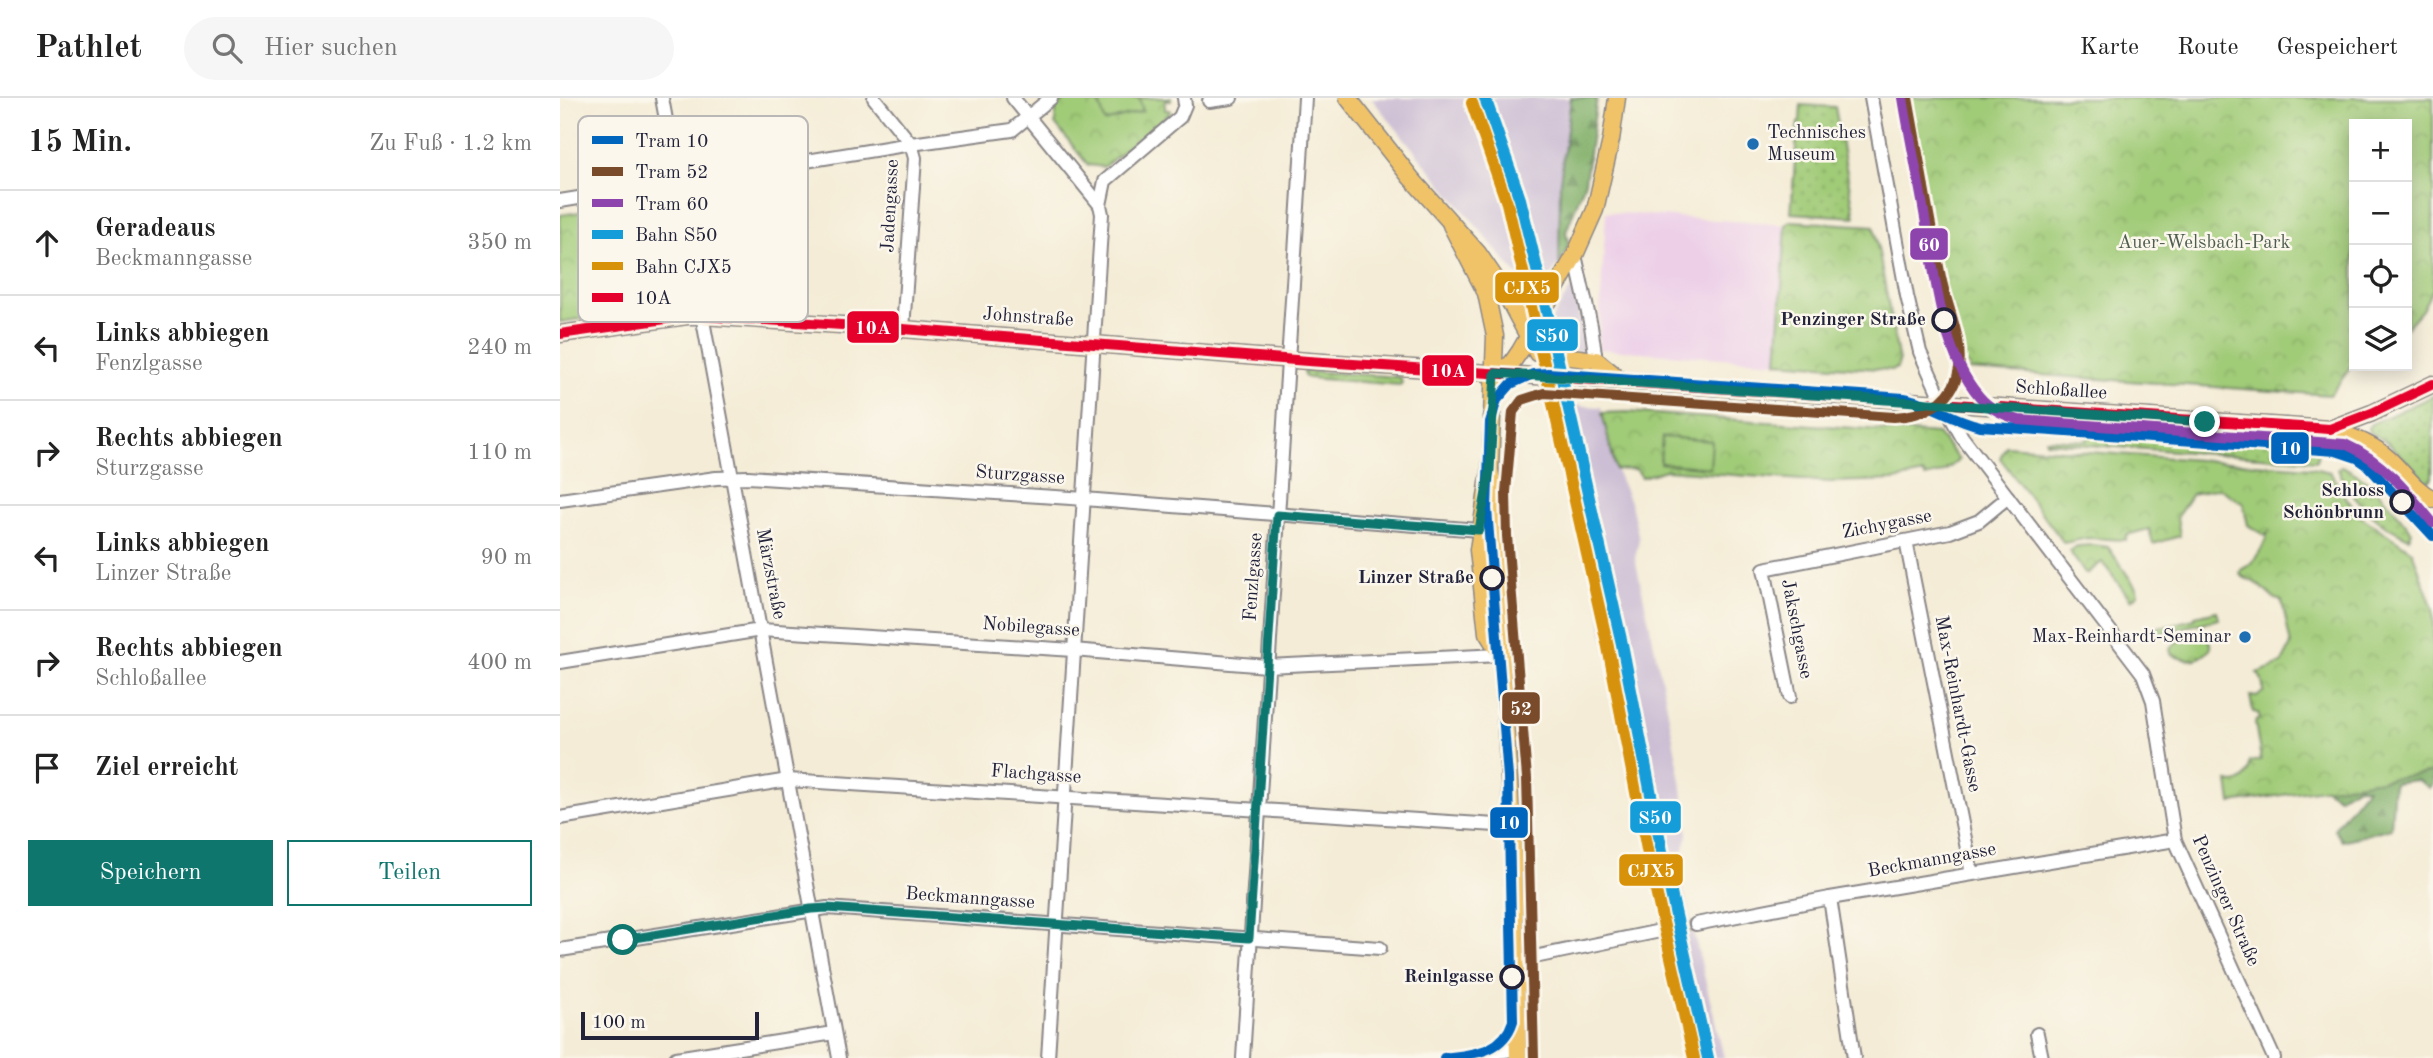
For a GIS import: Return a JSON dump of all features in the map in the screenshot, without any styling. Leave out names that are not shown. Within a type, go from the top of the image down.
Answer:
[{"type":"main road","points":[[1348,98],[1451,225],[1478,253],[1504,290],[1536,353],[1596,359],[1622,381]]},
{"type":"main road","points":[[1495,373],[1511,364],[1574,256],[1599,196],[1617,98]]},
{"type":"main road","points":[[1451,225],[1486,293],[1495,336],[1490,470],[1478,550],[1487,633],[1501,655]]},
{"type":"main road","name":"Johnstraße","points":[[560,334],[645,322]]},
{"type":"main road","name":"Johnstraße","points":[[795,322],[1495,373]]},
{"type":"main road","name":"Schloßallee","points":[[1495,373],[2330,429],[2363,441],[2386,456],[2420,491],[2433,499]]},
{"type":"main road","name":"Schloßallee","points":[[2330,429],[2372,413],[2430,383]]},
{"type":"main road","points":[[1490,470],[1500,531],[1506,621],[1501,655],[1512,826],[1518,1054]]},
{"type":"street","name":"Märzstraße","points":[[662,98],[665,116]]},
{"type":"street","name":"Jadengasse","points":[[874,98],[911,144],[915,158],[903,329]]},
{"type":"street","points":[[1013,98],[1100,205]]},
{"type":"street","points":[[808,161],[1012,130],[1051,98]]},
{"type":"street","points":[[1048,1058],[1095,344],[1102,214],[1100,205],[1103,186],[1108,178],[1180,117],[1185,104],[1184,98]]},
{"type":"street","points":[[1209,101],[1231,98]]},
{"type":"street","name":"Fenzlgasse","points":[[1243,1058],[1305,98]]},
{"type":"street","name":"Penzinger Straße","points":[[1871,98],[1920,352],[1962,437],[2143,674],[2153,701],[2175,840],[2274,1058]]},
{"type":"street","points":[[560,201],[578,198]]},
{"type":"street","points":[[1574,256],[1596,359]]},
{"type":"street","name":"Märzstraße","points":[[703,322],[839,1058]]},
{"type":"street","name":"Sturzgasse","points":[[560,500],[732,477],[1083,499],[1479,530]]},
{"type":"street","name":"Zichygasse","points":[[1765,569],[1950,532],[1979,521],[2008,497]]},
{"type":"street","name":"Max-Reinhardt-Gasse","points":[[1906,541],[1972,874]]},
{"type":"street","name":"Jakschgasse","points":[[1765,569],[1790,697]]},
{"type":"street","name":"Nobilegasse","points":[[560,662],[761,630],[1073,650],[1268,666],[1501,655]]},
{"type":"street","name":"Flachgasse","points":[[560,818],[788,780],[1512,826]]},
{"type":"street","name":"Beckmanngasse","points":[[1696,924],[1830,898],[2175,840]]},
{"type":"street","points":[[1830,898],[1854,1058]]},
{"type":"street","name":"Beckmanngasse","points":[[560,950],[811,909],[1380,948]]},
{"type":"street","points":[[1515,961],[1670,929]]},
{"type":"street","points":[[676,1058],[834,1033]]},
{"type":"street","points":[[2038,1034],[2042,1058]]},
{"type":"street","points":[[1459,1058],[1518,1054]]},
{"type":"shaded area","points":[[1371,98],[1597,98],[1585,182],[1566,232],[1569,245],[1532,306],[1526,278],[1517,275]]},
{"type":"shaded area","points":[[1606,212],[1786,225],[1777,362],[1598,349]]},
{"type":"shaded area","points":[[1571,288],[1574,290],[1587,352],[1541,348],[1539,340]]},
{"type":"shaded area","points":[[1554,404],[1601,407],[1616,470],[1631,504],[1639,539],[1635,558],[1681,781],[1688,834],[1681,860],[1683,888],[1724,1058],[1699,1058],[1639,779],[1614,645],[1603,638],[1600,611],[1559,440],[1562,438]]},
{"type":"green space","points":[[1068,98],[1171,98],[1171,101],[1165,101],[1165,110],[1170,110],[1170,113],[1104,167],[1088,165],[1055,124],[1056,107]]},
{"type":"green space","points":[[1098,98],[1139,98],[1143,111],[1105,122]]},
{"type":"green space","points":[[1571,98],[1597,98],[1585,182],[1566,232],[1569,245],[1559,264],[1560,182]]},
{"type":"green space","name":"Auer-Welsbach-Park","points":[[1901,98],[2433,98],[2433,288],[2422,310],[2412,321],[2412,119],[2349,119],[2349,370],[2330,395],[1969,370],[1970,367],[1964,363],[1957,367],[1941,313]]},
{"type":"green space","points":[[1801,105],[1835,107],[1855,217],[1791,213]]},
{"type":"green space","points":[[578,212],[578,319],[560,322],[560,215]]},
{"type":"green space","points":[[1790,221],[1874,226],[1899,362],[1897,368],[1892,370],[1777,362],[1786,225]]},
{"type":"green space","points":[[1304,371],[1400,377],[1402,383],[1400,385],[1308,378],[1304,376]]},
{"type":"green space","points":[[2433,396],[2432,478],[2428,482],[2387,442],[2369,432],[2368,428],[2371,424]]},
{"type":"green space","points":[[1627,412],[1938,434],[1959,460],[1942,473],[1895,480],[1829,482],[1666,470],[1642,477],[1636,469],[1616,470],[1602,413]]},
{"type":"green space","points":[[2087,428],[2338,445],[2373,461],[2419,505],[2414,510],[2374,466],[2351,453],[2337,449],[2319,447],[2317,461],[2046,442],[2046,439],[2087,441]]},
{"type":"green space","points":[[1662,437],[1712,441],[1710,468],[1660,463]]},
{"type":"green space","points":[[2006,446],[2312,468],[2330,472],[2346,498],[2363,518],[2412,551],[2433,609],[2433,772],[2231,803],[2228,782],[2241,781],[2250,767],[2250,762],[2261,760],[2255,722],[2260,719],[2258,713],[2253,712],[2250,696],[2257,697],[2264,691],[2257,673],[2281,664],[2291,645],[2282,601],[2240,574],[2258,554],[2268,532],[2264,535],[2248,525],[2243,503],[2219,488],[2192,494],[2177,517],[2180,536],[2153,544],[2149,529],[2126,535],[2126,540],[2088,538],[2064,543],[2000,458]]},
{"type":"green space","points":[[2341,466],[2362,478],[2380,494],[2412,532],[2409,538],[2386,526],[2358,501],[2338,469]]},
{"type":"green space","points":[[2077,546],[2108,547],[2137,589],[2138,594],[2131,600],[2102,562],[2086,574],[2069,551]]},
{"type":"green space","points":[[2217,611],[2219,619],[2152,635],[2142,633],[2142,631]]},
{"type":"green space","points":[[2196,633],[2208,636],[2211,648],[2207,653],[2192,660],[2171,654],[2170,649],[2178,641]]},
{"type":"green space","points":[[2433,729],[2433,784],[2429,788],[2417,780],[2394,783],[2391,828],[2342,841],[2334,829],[2367,788],[2358,786],[2339,797],[2315,783]]},
{"type":"tunnel","points":[[1670,929],[1696,924]]},
{"type":"tram line","name":"60","points":[[1903,98],[1937,291],[1948,337],[1966,378],[1988,405],[2019,420],[2345,444],[2383,468],[2433,523]]},
{"type":"tram line","name":"52","points":[[1534,1058],[1527,778],[1507,536],[1506,492],[1513,412],[1522,400],[1544,393],[1894,417],[1914,414],[1940,402],[1953,387],[1960,352],[1941,277],[1908,98]]},
{"type":"tram line","name":"10","points":[[1444,1058],[1476,1053],[1494,1046],[1502,1040],[1513,1021],[1508,777],[1487,509],[1490,422],[1497,400],[1511,384],[1533,374],[1548,373],[1904,398],[1980,426],[2336,451],[2357,458],[2367,465],[2433,536]]},
{"type":"rail line","name":"S50","points":[[1485,98],[1520,199],[1542,290],[1622,644],[1664,862],[1708,1058]]},
{"type":"rail line","name":"CJX5","points":[[1472,103],[1507,203],[1528,293],[1608,647],[1650,865],[1694,1058]]},
{"type":"transit line","name":"10A","points":[[560,334],[645,322]]},
{"type":"transit line","name":"10A","points":[[795,322],[1308,361],[2330,429],[2372,413],[2433,384]]},
{"type":"place","name":"Technisches Museum","points":[[1753,144]]},
{"type":"place","name":"Penzinger Straße","points":[[1944,320]]},
{"type":"place","name":"Schloss Schönbrunn","points":[[2402,502]]},
{"type":"place","name":"Linzer Straße","points":[[1492,578]]},
{"type":"place","name":"Max-Reinhardt-Seminar","points":[[2245,637]]},
{"type":"place","name":"Reinlgasse","points":[[1512,977]]},
{"type":"route","points":[[623,940],[827,908],[1249,938],[1277,515],[1479,530],[1490,470],[1495,373],[2205,422]]}]
